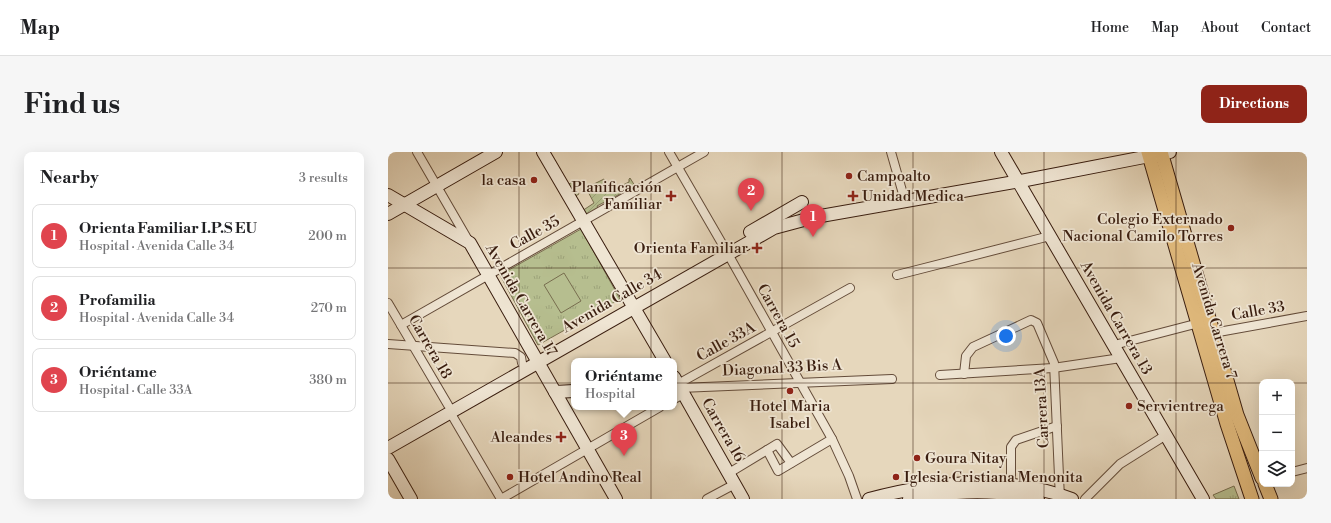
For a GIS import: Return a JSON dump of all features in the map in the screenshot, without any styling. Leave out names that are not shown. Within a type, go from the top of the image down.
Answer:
[{"type":"main road","points":[[388,214],[496,152]]},
{"type":"main road","points":[[543,152],[663,358]]},
{"type":"main road","name":"Avenida Carrera 13","points":[[1001,152],[1203,499]]},
{"type":"main road","name":"Avenida Calle 34","points":[[726,250],[788,223],[1018,181],[1158,153]]},
{"type":"main road","name":"Avenida Carrera 7","points":[[1158,153],[1199,323],[1238,459],[1252,499]]},
{"type":"main road","name":"Avenida Carrera 7","points":[[1158,153],[1237,415],[1259,470]]},
{"type":"main road","points":[[388,195],[470,243]]},
{"type":"main road","name":"Avenida Calle 34","points":[[388,439],[449,409],[726,250],[802,202]]},
{"type":"main road","name":"Avenida Carrera 17","points":[[470,243],[616,499]]},
{"type":"main road","name":"Avenida Calle 34","points":[[388,448],[522,363],[536,359]]},
{"type":"main road","name":"Carrera 16","points":[[677,388],[744,499]]},
{"type":"main road","points":[[555,392],[571,391]]},
{"type":"main road","points":[[388,459],[411,499]]},
{"type":"main road","points":[[869,499],[922,486],[954,482],[1011,485],[1033,488],[1060,497],[1072,499]]},
{"type":"main road","points":[[1266,487],[1271,499]]},
{"type":"main road","points":[[909,499],[972,492],[1007,493],[1038,499]]},
{"type":"street","points":[[417,152],[470,243]]},
{"type":"street","name":"Carrera 15","points":[[669,152],[832,439],[849,476],[857,499]]},
{"type":"street","name":"Calle 35","points":[[401,325],[704,152]]},
{"type":"street","points":[[890,152],[905,201]]},
{"type":"street","points":[[897,275],[1050,236]]},
{"type":"street","name":"Calle 33A","points":[[677,388],[771,332],[850,288]]},
{"type":"street","name":"Carrera 18","points":[[388,303],[501,499]]},
{"type":"street","name":"Calle 33","points":[[1213,333],[1307,317]]},
{"type":"street","name":"Carrera 13A","points":[[964,374],[966,356],[973,347],[1034,320],[1052,356],[1060,497]]},
{"type":"street","points":[[1114,345],[1199,323]]},
{"type":"street","points":[[388,344],[515,353],[524,350],[527,343]]},
{"type":"street","points":[[515,353],[521,357],[522,363]]},
{"type":"street","points":[[940,375],[1053,368],[1121,358]]},
{"type":"street","name":"Diagonal 33 Bis A","points":[[677,388],[892,379]]},
{"type":"street","points":[[501,499],[655,410]]},
{"type":"street","points":[[1011,485],[1011,447],[1013,443],[1016,440],[1057,426]]},
{"type":"street","points":[[1085,499],[1120,464],[1166,435]]},
{"type":"street","points":[[767,450],[778,471],[832,439]]},
{"type":"street","points":[[729,473],[778,444],[791,463]]},
{"type":"street","points":[[1295,471],[1307,468]]},
{"type":"street","points":[[707,499],[735,484]]},
{"type":"green space","points":[[630,178],[635,186],[597,206],[598,208],[582,217],[564,187],[572,182],[579,194],[574,197],[582,211],[594,203],[586,188],[604,179],[608,187],[613,190],[629,182]]},
{"type":"green space","points":[[581,229],[620,299],[538,345],[500,275]]},
{"type":"green space","points":[[564,273],[581,301],[561,313],[544,285]]},
{"type":"green space","points":[[1234,486],[1239,499],[1216,499],[1213,495]]},
{"type":"place","name":"Campoalto","points":[[849,176]]},
{"type":"place","name":"la casa","points":[[534,180]]},
{"type":"place","name":"Planificación Familiar","points":[[671,196]]},
{"type":"place","name":"Unidad Medica","points":[[853,196]]},
{"type":"place","name":"Profamilia","points":[[751,211]]},
{"type":"place","name":"Colegio Externado Nacional Camilo Torres","points":[[1231,228]]},
{"type":"place","name":"Orienta Familiar I.P.S EU","points":[[813,237]]},
{"type":"place","name":"Orienta Familiar","points":[[757,248]]},
{"type":"place","name":"Hotel Maria Isabel","points":[[790,391]]},
{"type":"place","name":"Servientrega","points":[[1129,406]]},
{"type":"place","name":"Aleandes","points":[[561,437]]},
{"type":"place","name":"Oriéntame","points":[[624,456]]},
{"type":"place","name":"Goura Nitay","points":[[917,458]]},
{"type":"place","name":"Hotel Andino Real","points":[[510,477]]},
{"type":"place","name":"Iglesia Cristiana Menonita","points":[[896,477]]}]
